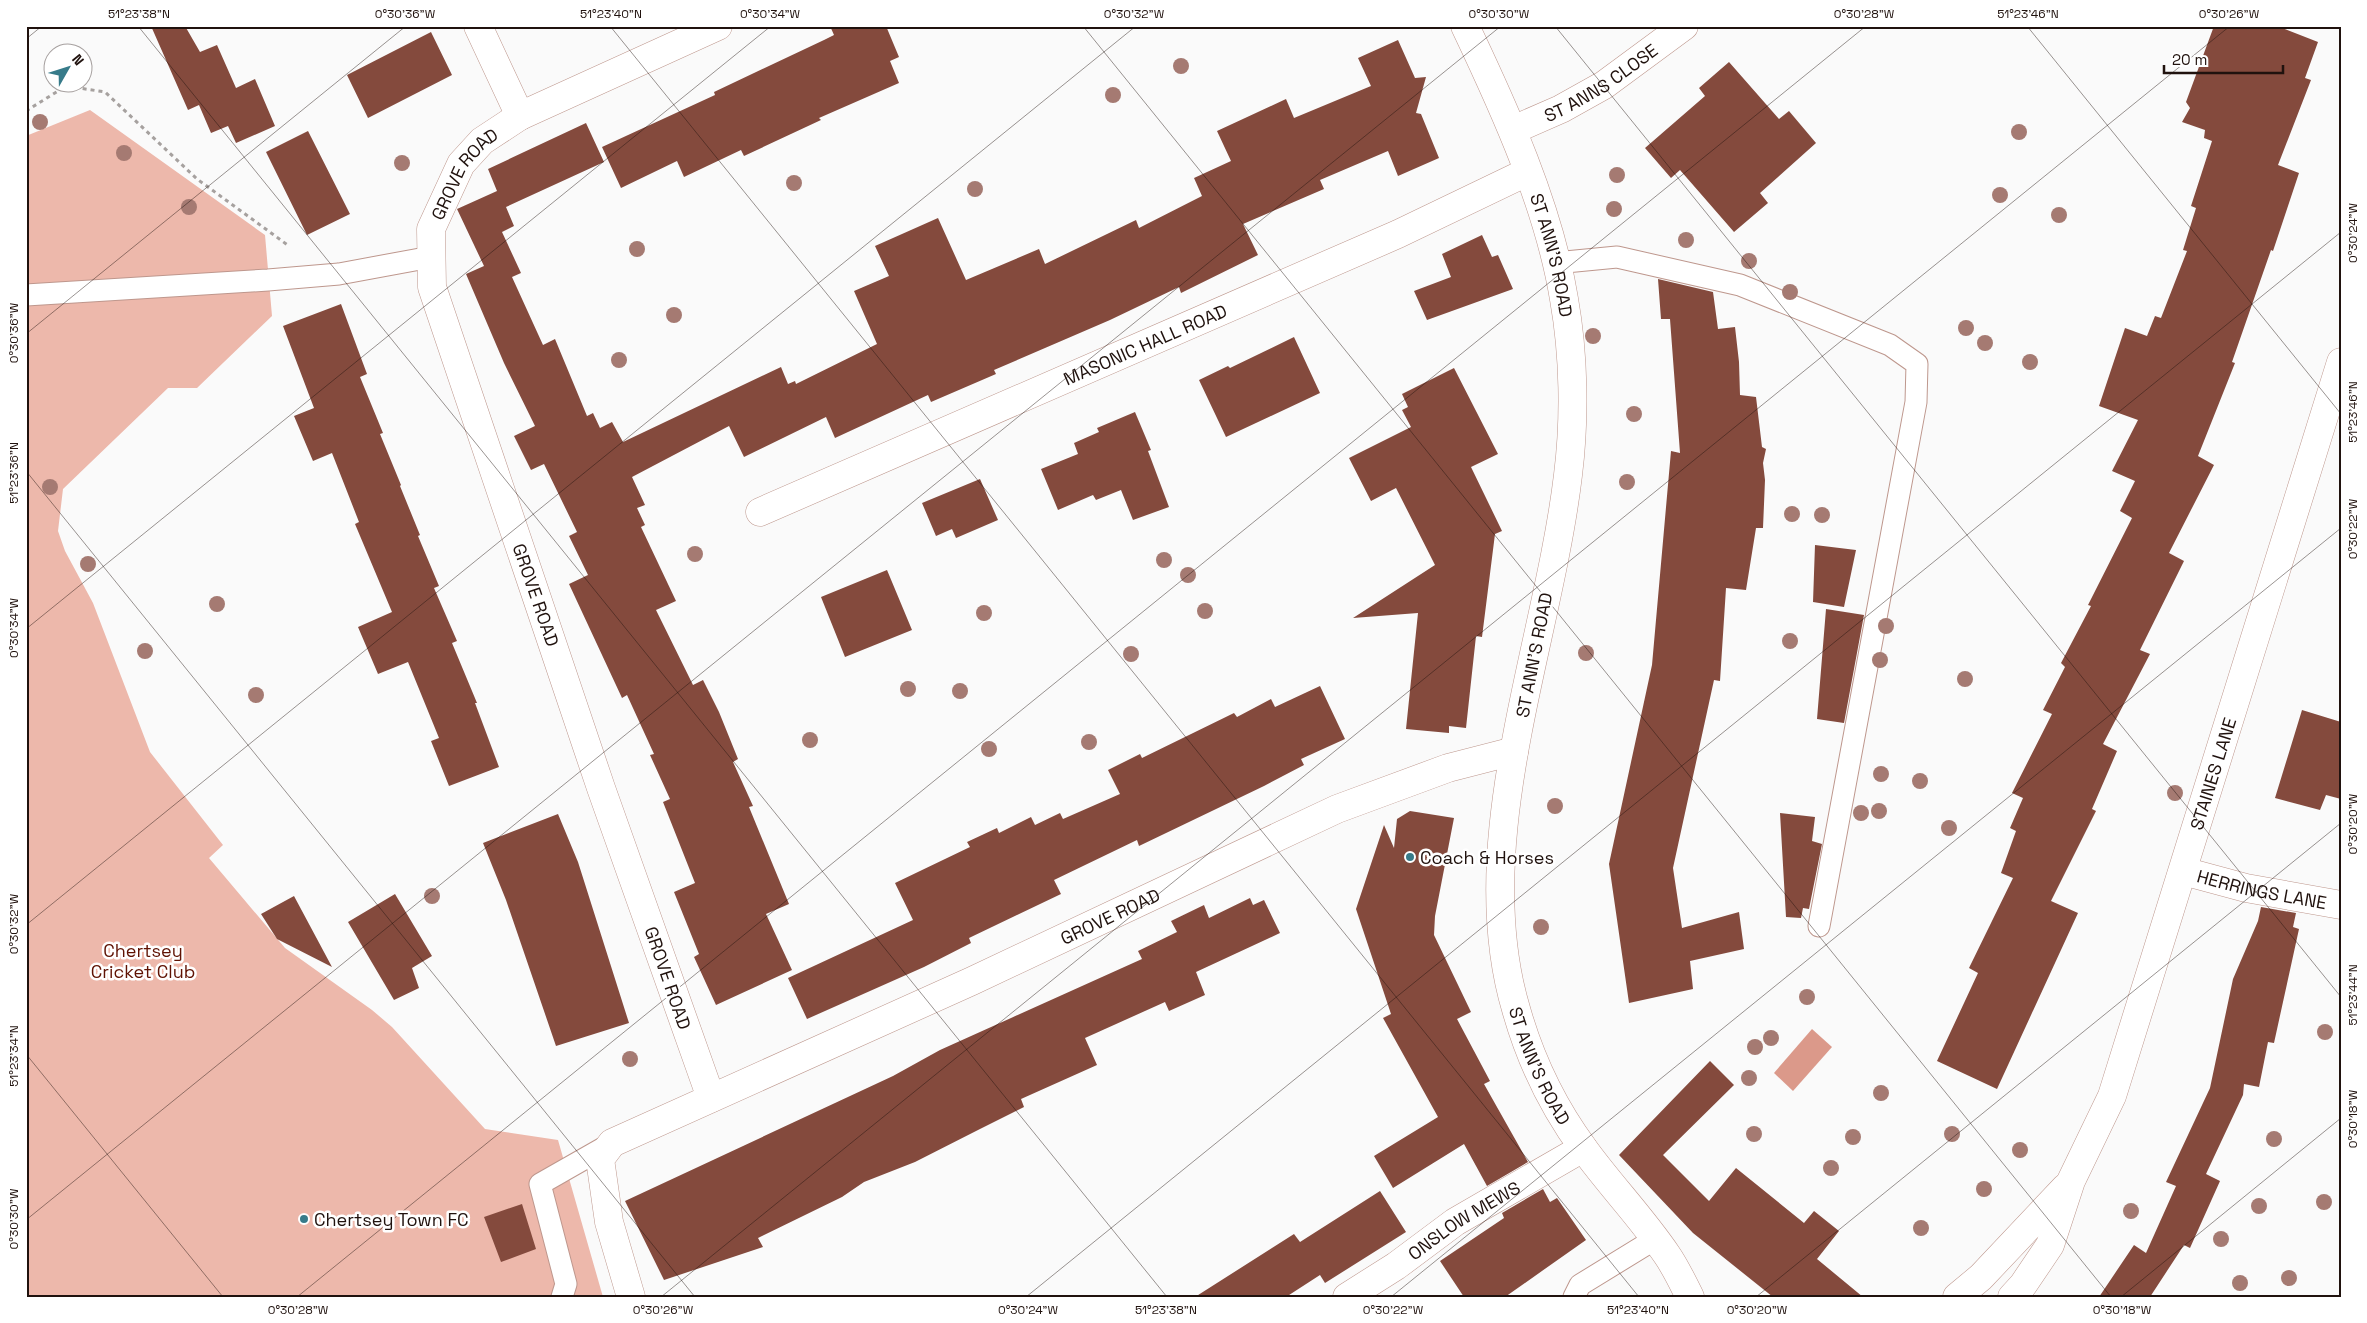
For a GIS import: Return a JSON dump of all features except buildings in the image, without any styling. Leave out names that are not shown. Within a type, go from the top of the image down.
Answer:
[{"type":"street","name":"GROVE ROAD","points":[[478,26],[520,116]]},
{"type":"street","name":"GROVE ROAD","points":[[711,1098],[601,788],[432,287],[431,229],[461,164],[482,141],[520,116],[718,26]]},
{"type":"street","name":"ST ANN'S ROAD","points":[[1465,26],[1513,130],[1547,229],[1564,297],[1572,362],[1568,474],[1514,751],[1500,858],[1502,942],[1515,1007],[1531,1053],[1553,1101],[1583,1148],[1661,1248],[1710,1297]]},
{"type":"street","name":"ST ANNS CLOSE","points":[[1513,130],[1562,109],[1604,85],[1684,26]]},
{"type":"street","name":"MASONIC HALL ROAD","points":[[760,512],[1389,238],[1527,172]]},
{"type":"street","name":"STAINES LANE","points":[[2012,1297],[2023,1285],[2050,1245],[2071,1181],[2112,1096],[2341,362]]},
{"type":"street","name":"GROVE ROAD","points":[[612,1143],[972,981],[1337,809],[1448,768],[1514,751]]},
{"type":"street","name":"HERRINGS LANE","points":[[2183,871],[2246,888],[2341,905]]},
{"type":"street","points":[[612,1143],[600,1158],[609,1222],[631,1297]]},
{"type":"street","name":"ONSLOW MEWS","points":[[1347,1297],[1396,1266],[1455,1222],[1583,1148]]},
{"type":"street","name":"STAINES LANE","points":[[1957,1297],[1982,1277],[2071,1181]]},
{"type":"street","name":"ST ANN'S ROAD","points":[[1661,1248],[1690,1297]]},
{"type":"lane","points":[[26,295],[339,274],[431,257]]},
{"type":"lane","points":[[1555,263],[1617,257],[1740,285],[1890,346],[1917,364],[1916,402],[1818,926]]},
{"type":"lane","points":[[562,1297],[566,1284],[540,1184],[612,1143]]},
{"type":"lane","points":[[1574,1297],[1580,1285],[1661,1248]]},
{"type":"path","points":[[26,111],[66,86],[105,92],[196,179],[294,250]]},
{"type":"green space","name":"Chertsey Cricket Club","points":[[90,110],[265,235],[272,316],[197,388],[168,388],[63,489],[58,531],[65,551],[93,603],[150,752],[223,845],[209,858],[285,948],[372,1010],[392,1027],[485,1129],[558,1140],[603,1297],[26,1297],[26,136]]},
{"type":"shaded area","points":[[1812,1029],[1832,1047],[1793,1091],[1774,1073]]},
{"type":"place","name":"Coach & Horses","points":[[1410,857]]},
{"type":"place","name":"Chertsey Town FC","points":[[304,1219]]}]
